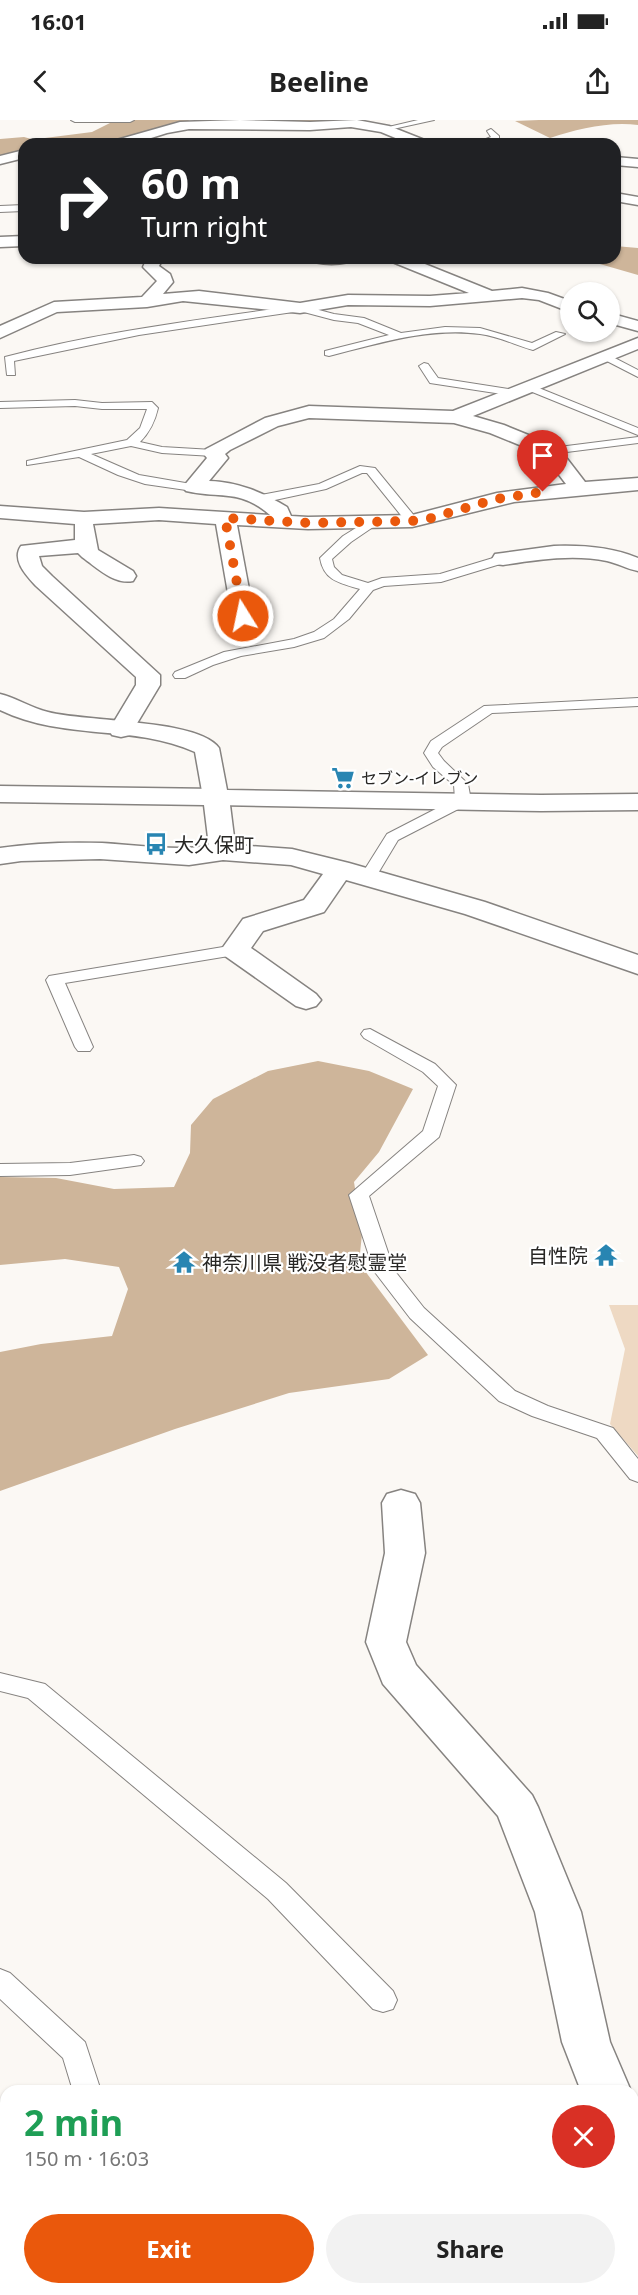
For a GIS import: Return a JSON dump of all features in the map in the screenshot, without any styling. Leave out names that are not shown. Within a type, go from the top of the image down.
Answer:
[{"type":"street","points":[[140,138],[188,125],[245,123],[297,126],[343,121],[384,129],[407,138]]},
{"type":"street","points":[[0,160],[18,158]]},
{"type":"street","points":[[621,161],[638,163]]},
{"type":"street","points":[[621,199],[638,201]]},
{"type":"street","points":[[0,242],[18,240]]},
{"type":"street","points":[[147,302],[165,282],[164,277],[151,267],[152,264]]},
{"type":"street","points":[[411,264],[487,294]]},
{"type":"street","points":[[0,333],[54,307],[147,302],[183,296],[300,308],[359,300],[430,301],[487,294],[519,285],[560,303]]},
{"type":"street","points":[[332,302],[338,294],[374,286]]},
{"type":"street","points":[[620,321],[638,326]]},
{"type":"street","points":[[455,417],[638,343]]},
{"type":"street","points":[[193,487],[218,458],[213,453],[237,439],[296,414],[389,413],[455,417],[516,436],[551,451],[579,488]]},
{"type":"street","points":[[0,512],[84,518],[159,514],[280,521],[412,521],[428,519],[496,499],[579,488],[638,484]]},
{"type":"street","points":[[193,487],[231,487],[261,499],[280,511],[280,521]]},
{"type":"street","points":[[84,518],[86,546],[89,553],[125,576]]},
{"type":"street","points":[[225,518],[243,616]]},
{"type":"street","points":[[86,546],[28,550],[27,560],[32,570],[148,675],[148,685],[121,730]]},
{"type":"street","points":[[502,558],[576,552],[618,558],[638,566]]},
{"type":"street","points":[[0,701],[44,720],[178,736],[207,748],[223,852]]},
{"type":"street","points":[[0,794],[638,802]]},
{"type":"street","points":[[0,856],[21,853],[100,851],[189,857],[223,852],[292,857],[475,908],[638,965]]},
{"type":"street","points":[[306,1000],[235,950],[253,926],[314,906],[340,870]]},
{"type":"street","points":[[401,1503],[405,1552],[386,1642],[398,1673],[516,1807],[558,1912],[586,2042],[604,2085]]},
{"type":"lane","points":[[75,120],[130,120]]},
{"type":"lane","points":[[384,129],[430,120]]},
{"type":"lane","points":[[491,131],[496,138]]},
{"type":"lane","points":[[0,209],[18,208]]},
{"type":"lane","points":[[11,373],[9,359],[43,350],[195,323],[300,308],[334,317],[360,320],[402,337]]},
{"type":"lane","points":[[329,353],[402,337],[450,330],[480,331],[533,347],[560,334]]},
{"type":"lane","points":[[605,356],[638,374]]},
{"type":"lane","points":[[424,366],[434,381],[522,390],[638,432]]},
{"type":"lane","points":[[0,405],[148,404],[153,408],[151,417],[139,439],[131,444],[32,463]]},
{"type":"lane","points":[[551,451],[638,440]]},
{"type":"lane","points":[[131,444],[162,450],[213,453]]},
{"type":"lane","points":[[82,454],[116,472],[147,483],[193,487]]},
{"type":"lane","points":[[261,499],[322,487],[360,469],[371,470],[412,521]]},
{"type":"lane","points":[[368,587],[337,578],[328,568],[326,558],[347,539],[372,522]]},
{"type":"lane","points":[[180,675],[206,663],[256,648],[304,642],[328,630],[352,607],[368,587],[382,582],[441,578],[502,558]]},
{"type":"lane","points":[[368,877],[392,837],[463,801],[461,784],[438,764],[431,753],[436,744],[489,709],[638,702]]},
{"type":"lane","points":[[84,1047],[55,980],[235,950]]},
{"type":"lane","points":[[370,1034],[429,1068],[447,1085],[432,1132],[359,1195],[384,1270],[417,1313],[507,1396],[540,1411],[605,1433],[638,1474]]},
{"type":"lane","points":[[0,1170],[70,1169],[134,1161]]},
{"type":"lane","points":[[0,1682],[36,1691],[45,1698],[277,1891],[383,2000]]},
{"type":"lane","points":[[0,1981],[75,2051],[85,2085]]},
{"type":"shaded area","points":[[638,120],[638,125],[616,124],[594,127],[550,138],[515,121]]},
{"type":"shaded area","points":[[621,247],[638,248],[638,275],[600,264],[621,264]]},
{"type":"shaded area","name":"神奈川県 戦没者慰霊堂","points":[[318,1061],[369,1071],[413,1089],[379,1152],[354,1182],[362,1234],[359,1263],[428,1355],[389,1379],[289,1393],[175,1429],[0,1491],[0,1352],[41,1344],[112,1336],[128,1289],[119,1267],[65,1259],[0,1265],[0,1177],[56,1178],[114,1189],[174,1187],[190,1153],[191,1125],[213,1099],[268,1071]]},
{"type":"shaded area","points":[[609,1305],[638,1305],[638,1456],[610,1424],[625,1349]]},
{"type":"waterway","points":[[103,138],[123,127],[175,120]]},
{"type":"waterway","points":[[276,120],[309,120]]},
{"type":"waterway","points":[[0,148],[18,146]]},
{"type":"place","name":"セブン-イレブン","points":[[343,778]]},
{"type":"place","name":"大久保町","points":[[156,844]]},
{"type":"place","name":"自性院","points":[[606,1255]]},
{"type":"place","name":"神奈川県 戦没者慰霊堂","points":[[184,1262]]},
{"type":"route","points":[[243,616],[225,518],[308,523],[412,521],[428,519],[496,499],[543,492]]}]
